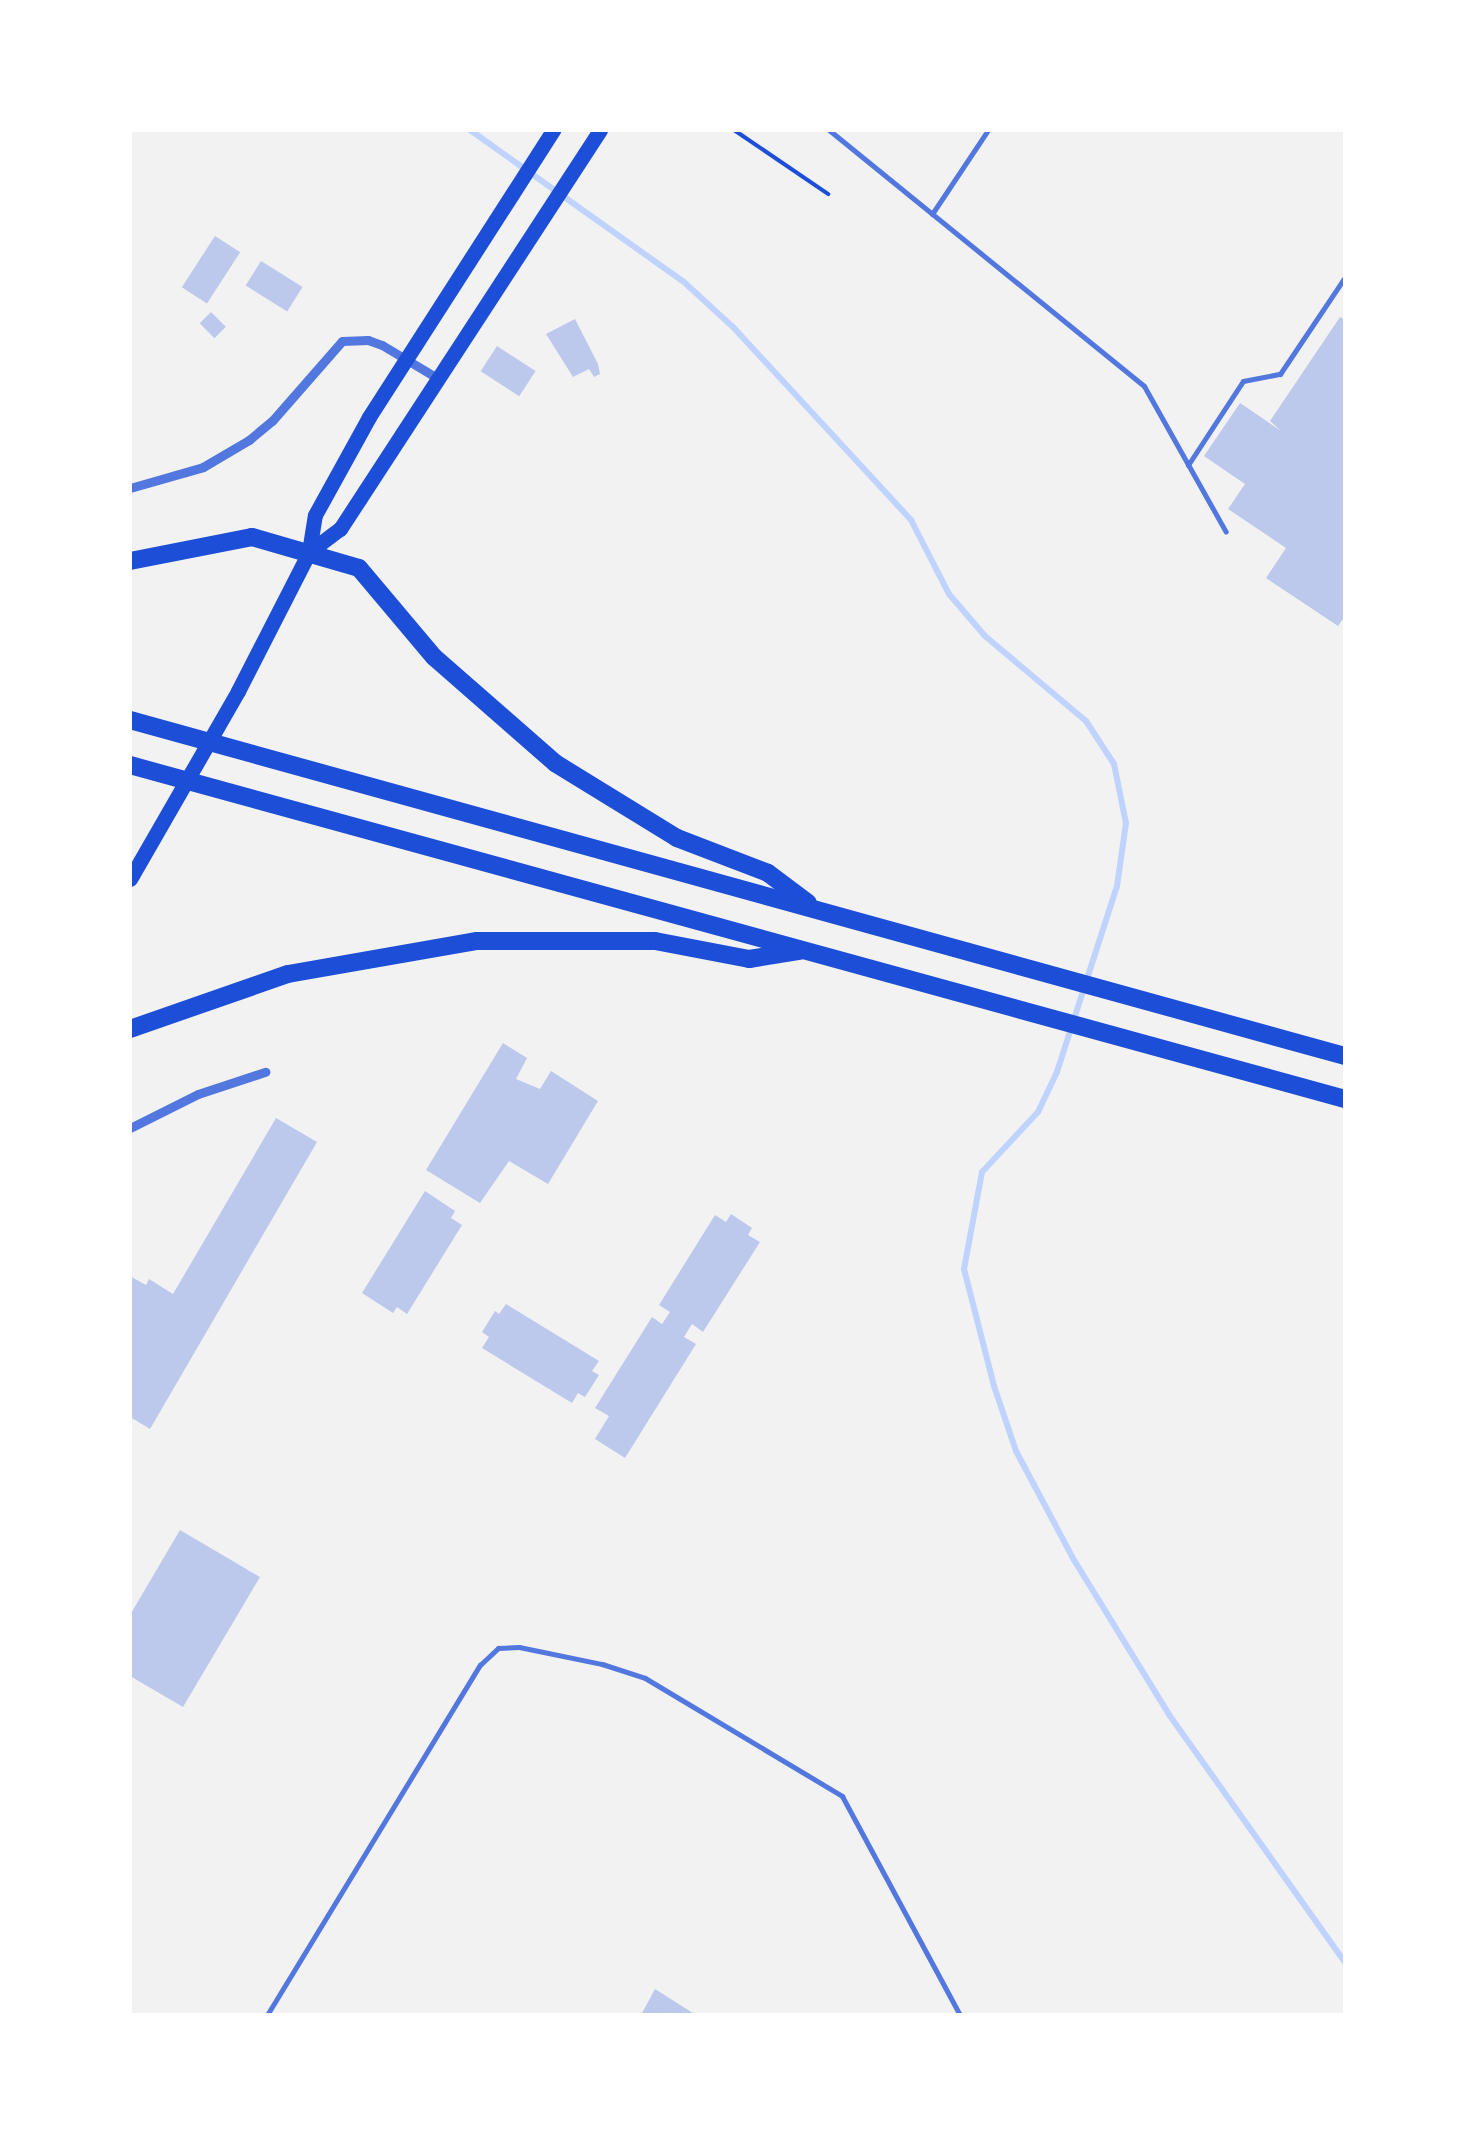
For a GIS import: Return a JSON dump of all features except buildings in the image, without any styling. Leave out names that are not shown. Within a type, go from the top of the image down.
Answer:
[{"type":"highway","points":[[130,561],[252,536],[359,568],[434,657],[554,764],[677,838],[768,873],[816,910]]},
{"type":"highway","points":[[130,720],[1345,1056]]},
{"type":"highway","points":[[130,765],[1345,1100]]},
{"type":"highway","points":[[134,1030],[194,1004],[288,974],[477,940],[655,941],[749,959],[806,950]]},
{"type":"main road","points":[[309,552],[340,529],[600,130]]},
{"type":"main road","points":[[130,879],[238,691],[309,552],[315,515],[405,358],[552,131]]},
{"type":"street","points":[[130,488],[203,466],[249,440],[272,421],[342,341],[368,340],[439,378]]},
{"type":"street","points":[[130,1128],[198,1094],[265,1072]]},
{"type":"lane","points":[[829,130],[1144,386],[1226,532]]},
{"type":"lane","points":[[932,214],[988,130]]},
{"type":"lane","points":[[1188,464],[1243,381],[1280,374],[1345,277]]},
{"type":"lane","points":[[267,2015],[480,1665],[498,1648],[519,1647],[602,1664],[646,1678],[842,1796],[960,2015]]},
{"type":"path","points":[[734,130],[828,194]]},
{"type":"waterway","points":[[470,130],[684,282],[733,327],[911,520],[949,594],[985,636],[1086,721],[1114,764],[1126,823],[1117,886],[1057,1072],[1038,1112],[982,1172],[964,1269],[994,1386],[1016,1451],[1074,1560],[1170,1716],[1345,1962]]}]
